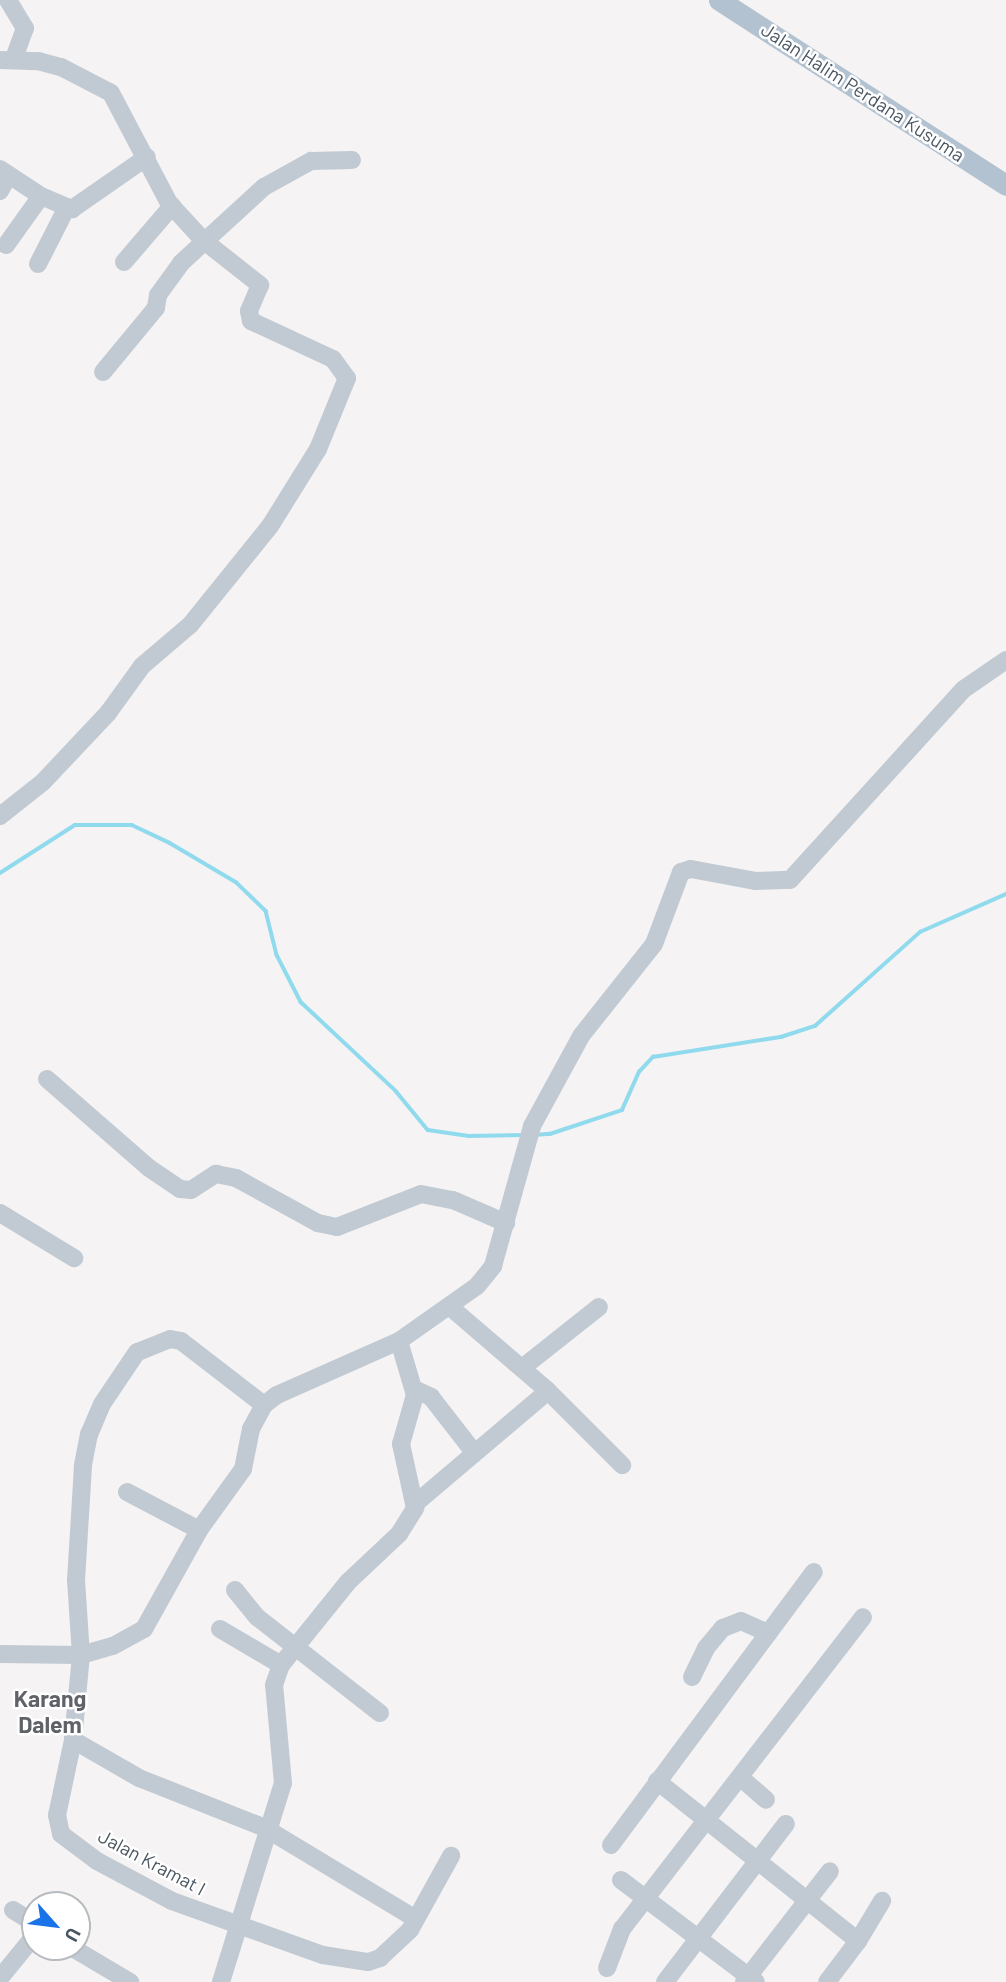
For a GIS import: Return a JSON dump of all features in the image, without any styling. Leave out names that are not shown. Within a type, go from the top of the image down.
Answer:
[{"type":"main road","name":"Jalan Halim Perdana Kusuma","points":[[719,0],[1006,185]]},
{"type":"street","points":[[0,816],[33,792],[108,713],[142,666],[190,625],[255,545],[303,477],[345,388],[346,372],[333,359],[251,321],[249,311],[260,285],[203,240],[172,206],[111,93],[61,67],[7,59],[25,28],[8,0]]},
{"type":"street","points":[[0,191],[5,172],[66,209],[80,207],[147,157]]},
{"type":"street","points":[[103,372],[156,308],[158,295],[203,240],[296,166],[328,158],[352,160]]},
{"type":"street","points":[[6,245],[41,196]]},
{"type":"street","points":[[124,262],[172,206]]},
{"type":"street","points":[[38,264],[66,209]]},
{"type":"street","points":[[0,1654],[82,1656],[113,1646],[144,1629],[199,1530],[247,1463],[251,1429],[264,1405],[298,1385],[399,1341],[487,1276],[498,1257],[523,1146],[532,1126],[581,1036],[654,944],[681,873],[691,869],[755,881],[790,880],[964,689],[1006,660]]},
{"type":"street","points":[[47,1080],[140,1161],[180,1189],[191,1191],[216,1174],[236,1178],[318,1223],[337,1227],[421,1194],[453,1200],[506,1223]]},
{"type":"street","points":[[0,1213],[74,1258]]},
{"type":"street","points":[[449,1306],[548,1391],[622,1465]]},
{"type":"street","points":[[522,1368],[599,1307]]},
{"type":"street","name":"Jalan Kramat I","points":[[264,1405],[181,1341],[159,1339],[137,1352],[102,1404],[85,1448],[76,1580],[82,1656],[73,1740],[57,1815],[61,1834],[97,1861],[172,1901],[323,1955],[368,1962],[396,1945],[416,1919],[451,1856]]},
{"type":"street","points":[[399,1341],[414,1389],[401,1444],[416,1503]]},
{"type":"street","points":[[414,1389],[430,1397],[473,1451]]},
{"type":"street","points":[[220,1982],[240,1926],[265,1828],[283,1783],[274,1685],[281,1665],[348,1582],[399,1534],[416,1503],[473,1451],[548,1391]]},
{"type":"street","points":[[127,1492],[199,1530]]},
{"type":"street","points":[[611,1845],[814,1572]]},
{"type":"street","points":[[235,1590],[257,1617],[380,1713]]},
{"type":"street","points":[[607,1968],[622,1929],[646,1902],[863,1617]]},
{"type":"street","points":[[692,1677],[706,1647],[723,1629],[741,1621],[768,1633]]},
{"type":"street","points":[[220,1629],[281,1665]]},
{"type":"street","points":[[73,1740],[139,1778],[265,1828],[416,1919]]},
{"type":"street","points":[[741,1778],[766,1800]]},
{"type":"street","points":[[657,1781],[757,1860],[806,1903],[858,1941]]},
{"type":"street","points":[[665,1982],[786,1824]]},
{"type":"street","points":[[621,1880],[750,1980],[830,1871]]},
{"type":"street","points":[[827,1982],[858,1941],[882,1901]]},
{"type":"street","points":[[13,1910],[21,1915]]},
{"type":"street","points":[[0,1978],[21,1952]]},
{"type":"street","points":[[91,1959],[130,1982]]},
{"type":"waterway","points":[[0,873],[75,825],[132,825],[170,843],[236,882],[266,911],[277,955],[301,1002],[396,1091],[428,1130],[469,1136],[523,1135]]},
{"type":"waterway","points":[[534,1135],[550,1134],[622,1110],[639,1072],[653,1057],[781,1037],[815,1026],[920,932],[1006,894]]},
{"type":"district","name":"Karang Dalem","points":[[50,1711]]}]
